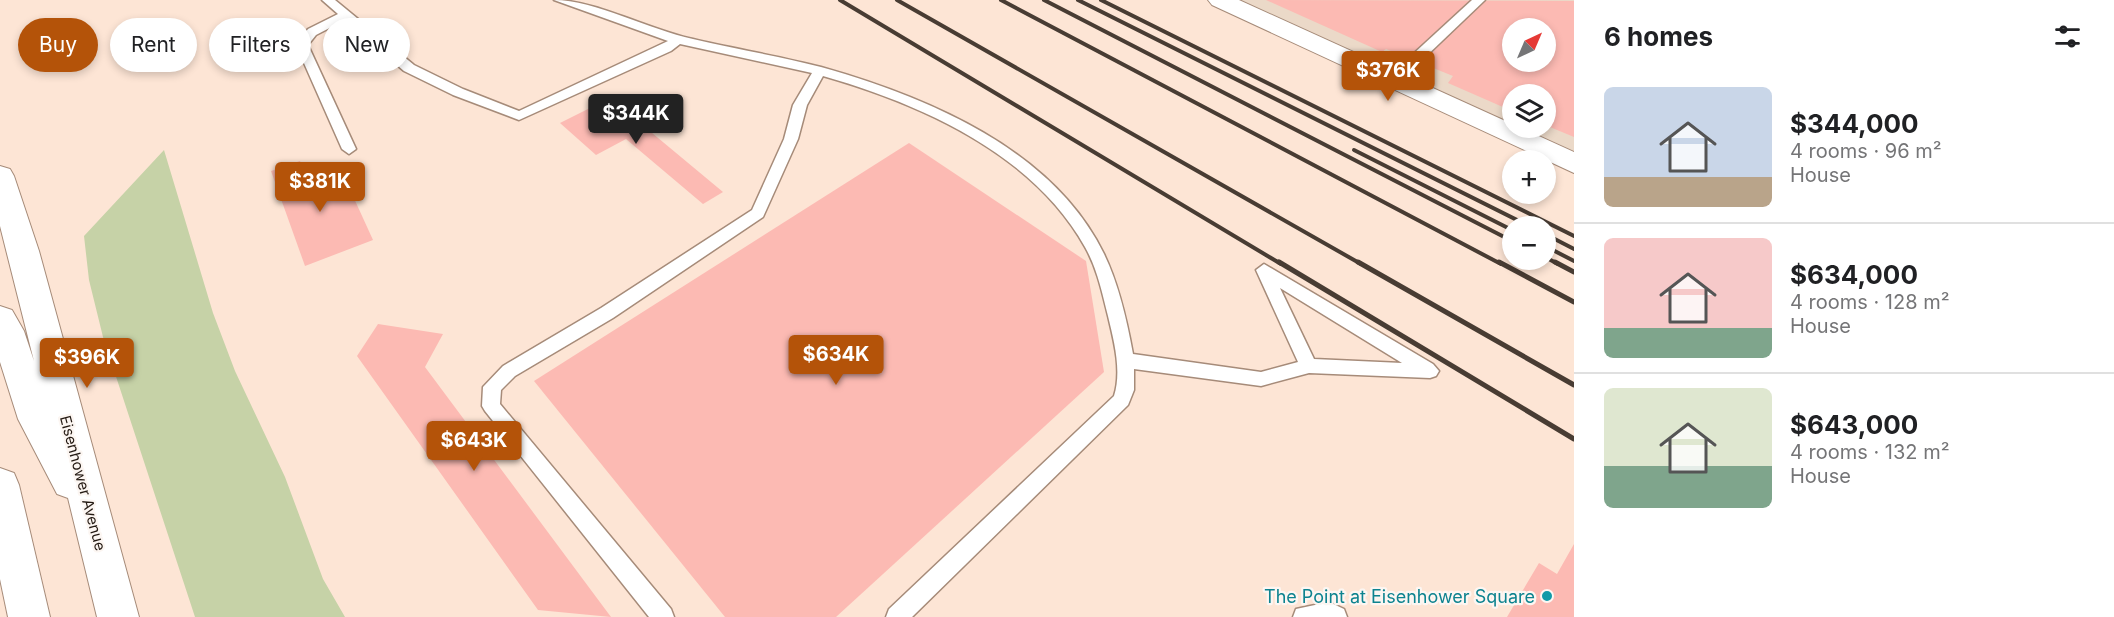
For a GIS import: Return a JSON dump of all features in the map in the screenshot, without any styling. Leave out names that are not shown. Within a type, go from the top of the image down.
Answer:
[{"type":"main road","points":[[1220,0],[1574,163]]},
{"type":"main road","name":"Eisenhower Avenue","points":[[0,176],[23,250],[118,617]]},
{"type":"main road","points":[[0,319],[7,331],[36,419],[94,523]]},
{"type":"main road","points":[[0,485],[29,617]]},
{"type":"lane","points":[[328,0],[416,72],[519,116],[667,48],[678,39]]},
{"type":"lane","points":[[560,0],[627,25],[678,39],[820,71],[891,96],[949,122],[1004,154],[1037,180],[1077,223],[1096,255],[1110,293],[1123,360],[1126,387],[1116,408],[897,617]]},
{"type":"lane","points":[[1393,80],[1479,0]]},
{"type":"lane","points":[[345,16],[312,32],[302,45],[349,149]]},
{"type":"lane","points":[[663,617],[491,406],[492,387],[509,371],[607,313],[758,213],[791,139],[800,105],[820,71]]},
{"type":"lane","points":[[1123,360],[1261,379],[1309,366],[1430,371],[1264,270],[1309,366]]},
{"type":"lane","points":[[1304,617],[1329,613],[1336,617]]},
{"type":"shaded area","points":[[1222,0],[1574,0],[1574,162],[1556,154],[1556,150],[1548,150],[1522,138],[1556,138],[1556,84],[1502,84],[1502,129]]},
{"type":"green space","points":[[164,150],[213,313],[235,371],[285,477],[323,579],[345,617],[195,617],[103,337],[89,280],[84,236]]},
{"type":"building","points":[[1266,0],[1574,1],[1574,137],[1556,130],[1556,84],[1502,84],[1502,107],[1448,83],[1453,76],[1386,49],[1382,52]]},
{"type":"building","points":[[610,98],[723,192],[703,204],[626,139],[596,155],[560,123]]},
{"type":"building","points":[[909,143],[1086,261],[1104,372],[836,617],[725,617],[534,381]]},
{"type":"building","points":[[300,161],[309,184],[342,172],[373,240],[305,266],[271,171]]},
{"type":"building","points":[[378,324],[443,334],[425,367],[611,617],[538,610],[357,356]]},
{"type":"building","name":"The Point at Eisenhower Square","points":[[1574,544],[1574,617],[1507,617],[1539,563],[1557,574]]},
{"type":"railway","points":[[840,0],[1281,264]]},
{"type":"railway","points":[[897,0],[1361,264]]},
{"type":"railway","points":[[1001,0],[1501,264]]},
{"type":"railway","points":[[1044,0],[1502,236]]},
{"type":"railway","points":[[1078,0],[1509,216]]},
{"type":"railway","points":[[1101,0],[1574,236]]},
{"type":"railway","points":[[1354,150],[1502,225]]},
{"type":"railway","points":[[1556,240],[1574,249]]},
{"type":"railway","points":[[1556,252],[1574,261]]},
{"type":"railway","points":[[1279,262],[1574,439]]},
{"type":"railway","points":[[1358,262],[1574,385]]},
{"type":"railway","points":[[1499,262],[1574,302]]},
{"type":"railway","points":[[1556,263],[1574,272]]},
{"type":"place","name":"The Point at Eisenhower Square","points":[[1547,596]]}]
